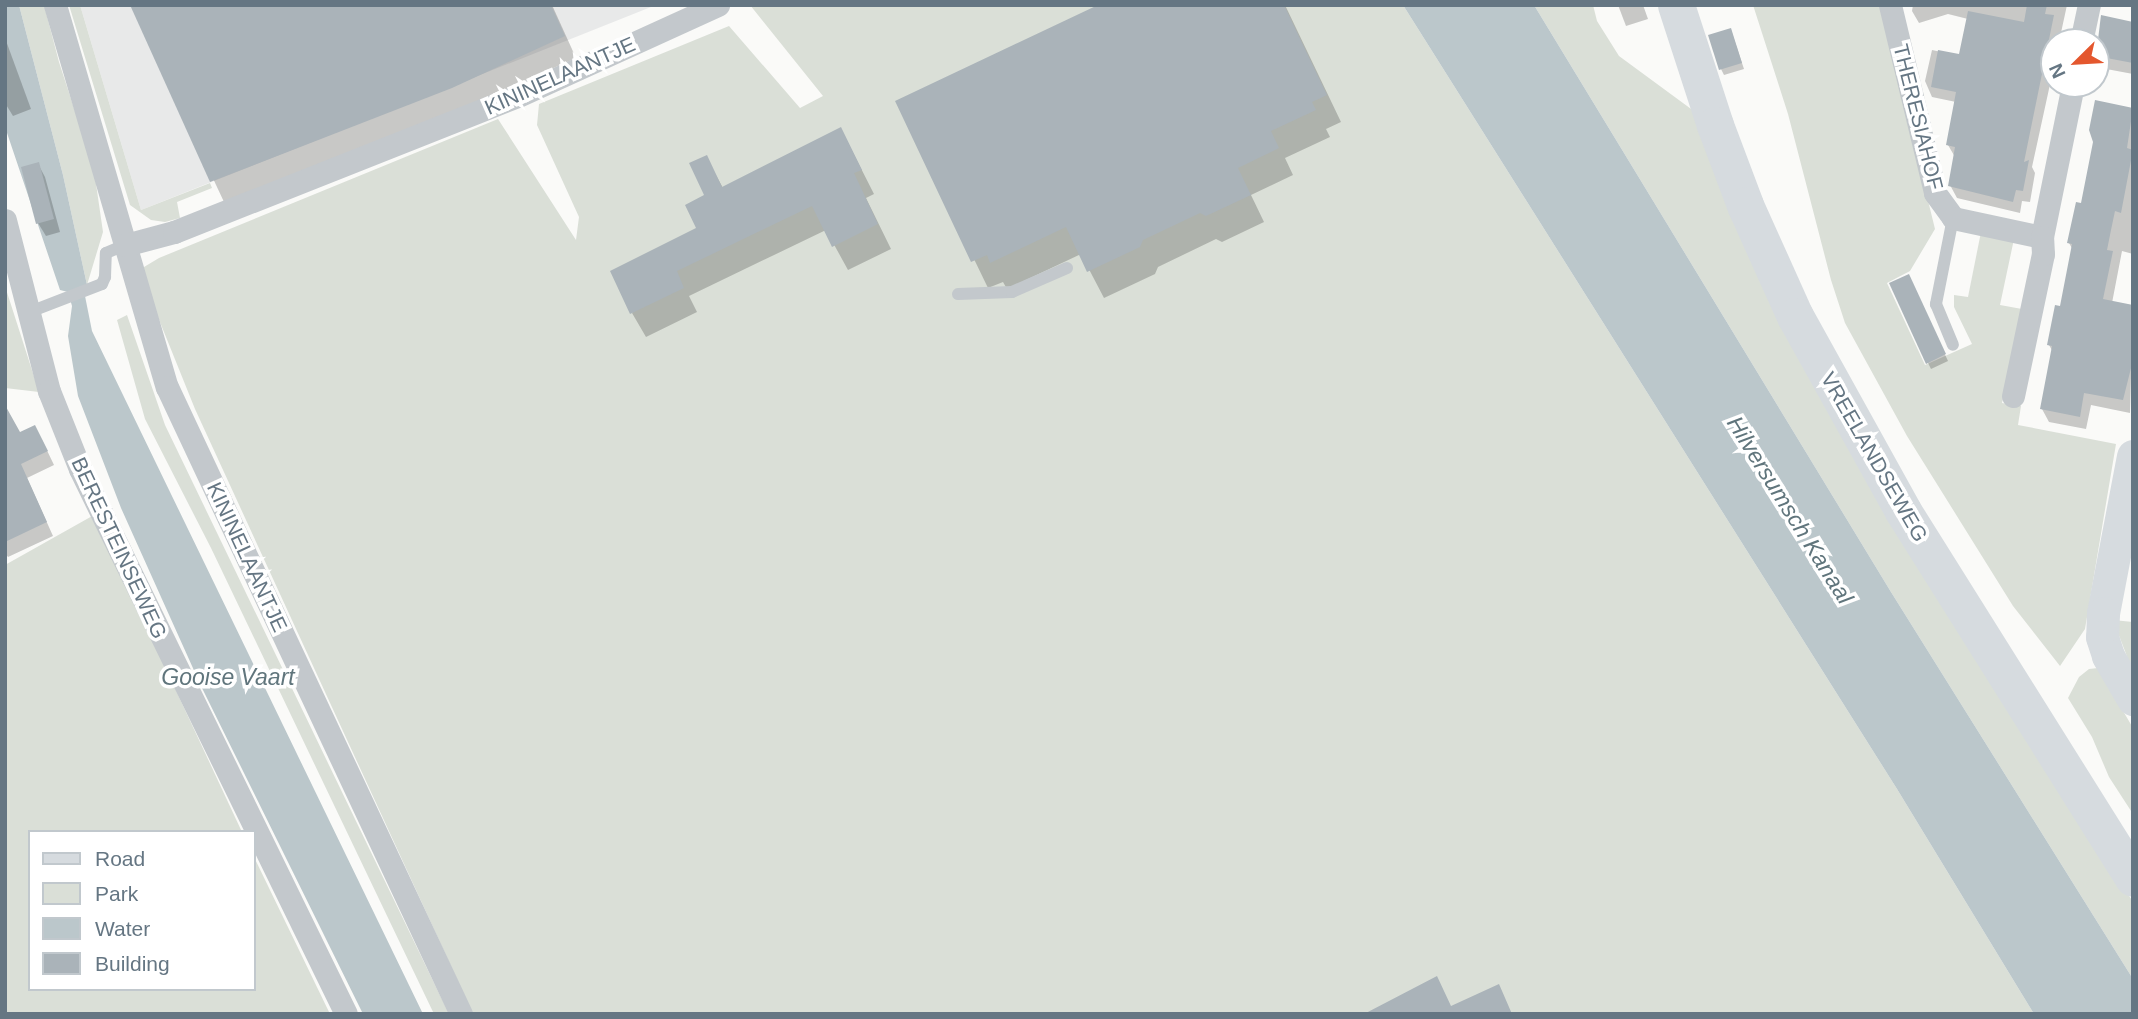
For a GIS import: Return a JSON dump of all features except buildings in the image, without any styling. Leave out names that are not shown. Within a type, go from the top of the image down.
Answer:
[{"type":"main road","name":"VREELANDSEWEG","points":[[1676,5],[1711,115],[1745,205],[1795,316],[1891,490],[2133,878]]},
{"type":"street","points":[[54,5],[125,245]]},
{"type":"street","name":"KININELAANTJE","points":[[461,1014],[167,387],[125,245],[174,232],[518,96],[718,5]]},
{"type":"street","name":"THERESIAHOF","points":[[1890,5],[1935,193],[1953,218]]},
{"type":"street","points":[[2084,28],[2089,5]]},
{"type":"street","points":[[2013,396],[2043,254],[2042,237],[2070,98]]},
{"type":"street","points":[[1953,218],[2042,237]]},
{"type":"street","name":"BERESTEINSEWEG","points":[[5,220],[49,391],[80,469],[346,1014]]},
{"type":"street","points":[[2133,456],[2103,614],[2102,637],[2108,656],[2133,699]]},
{"type":"lane","points":[[1953,218],[1936,304],[1953,345]]},
{"type":"lane","name":"KININELAANTJE","points":[[27,313],[97,287],[105,277],[106,253],[125,245]]},
{"type":"lane","points":[[958,294],[1012,292],[1067,268]]},
{"type":"shaded area","points":[[80,5],[656,5],[141,210]]},
{"type":"green space","points":[[19,5],[44,5],[59,62],[94,170],[103,232],[87,285],[63,175]]},
{"type":"green space","points":[[69,5],[80,5],[141,210],[210,183],[212,188],[177,202],[180,218],[165,222],[151,220],[130,205]]},
{"type":"green space","points":[[750,5],[1403,5],[1897,789],[2034,1014],[473,1014],[195,409],[139,270],[159,258],[498,119],[576,240],[579,217],[537,125],[539,104],[729,26],[800,108],[823,96]]},
{"type":"green space","points":[[1534,5],[1593,5],[1597,21],[1619,56],[1702,117],[1868,479],[2133,902],[2133,979],[1891,592]]},
{"type":"green space","points":[[1753,5],[1880,5],[1935,229],[1910,271],[1887,283],[1925,365],[1972,344],[1954,307],[1954,295],[1968,297],[1981,232],[2014,239],[2000,305],[2022,309],[2002,403],[2021,406],[2018,425],[2116,444],[2085,629],[2060,666],[2013,606],[1907,436],[1845,323],[1831,280],[1788,114]]},
{"type":"green space","points":[[5,286],[39,392],[5,388]]},
{"type":"green space","points":[[127,315],[165,425],[449,1014],[434,1014],[211,548],[145,419],[117,320]]},
{"type":"green space","points":[[94,515],[241,830],[28,830],[28,991],[256,991],[256,861],[330,1014],[5,1014],[5,565]]},
{"type":"green space","points":[[2113,620],[2133,622],[2133,667],[2128,659]]},
{"type":"green space","points":[[2098,668],[2133,728],[2133,814],[2109,777],[2092,737],[2068,698],[2079,677],[2089,669]]},
{"type":"water","name":"Gooise Vaart","points":[[5,5],[19,5],[63,175],[87,285],[83,286],[92,331],[423,1014],[363,1014],[201,686],[121,508],[78,396],[68,336],[72,306],[68,292],[60,290],[5,127]]},
{"type":"water","name":"Hilversumsch Kanaal","points":[[1403,5],[1534,5],[1891,592],[2133,979],[2133,1014],[2034,1014],[1897,789]]}]
